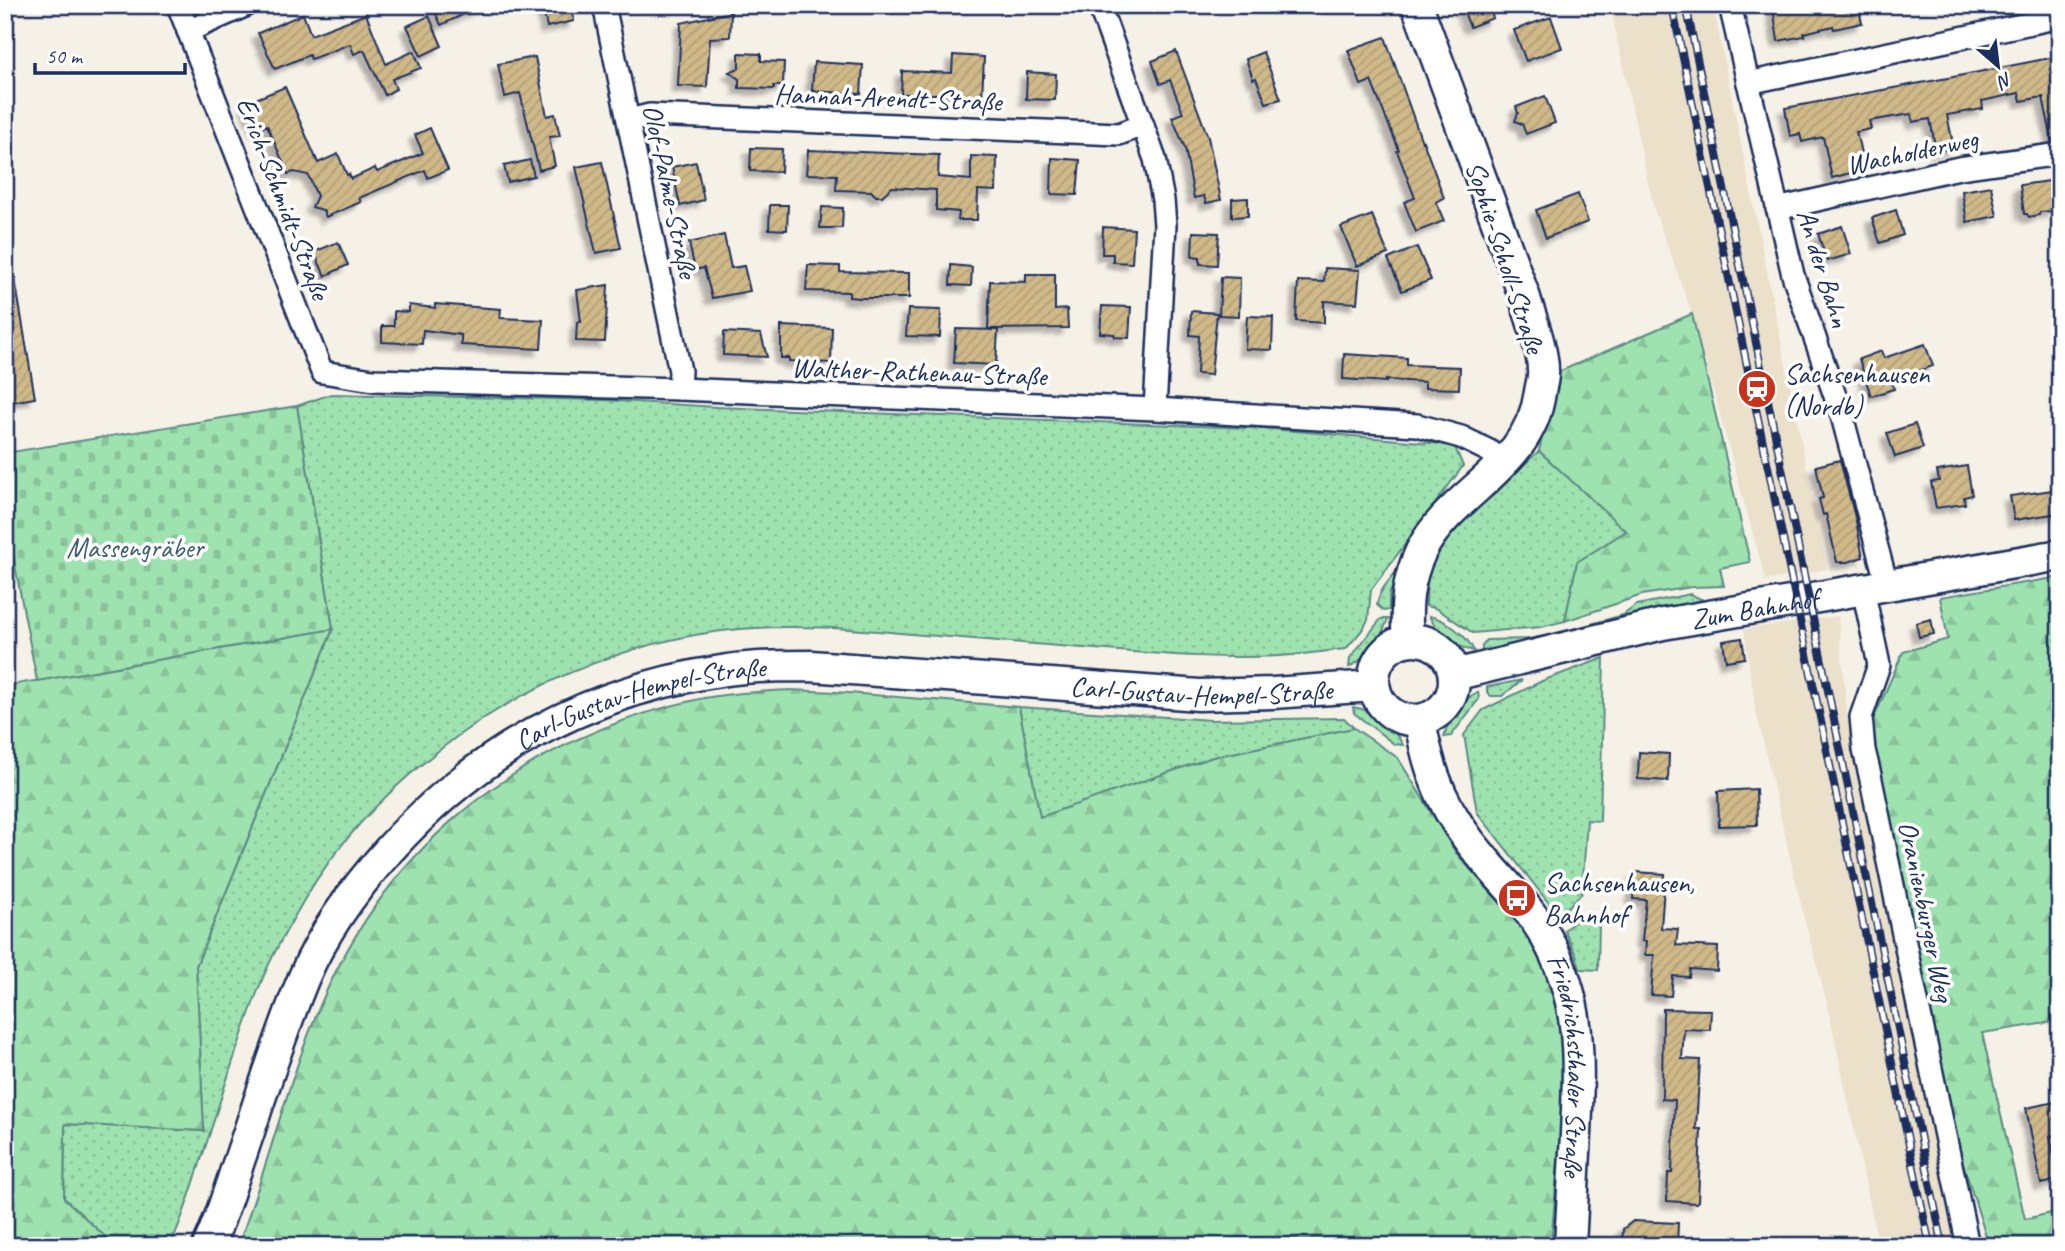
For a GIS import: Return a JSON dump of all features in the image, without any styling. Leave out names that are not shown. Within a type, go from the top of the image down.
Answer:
[{"type":"street","name":"Erich-Schmidt-Straße","points":[[178,5],[322,372]]},
{"type":"street","points":[[188,30],[247,5]]},
{"type":"street","name":"Olof-Palme-Straße","points":[[604,5],[680,370],[679,389]]},
{"type":"street","points":[[1099,5],[1155,159],[1163,200],[1166,225],[1155,409]]},
{"type":"street","name":"Sophie-Scholl-Straße","points":[[1408,639],[1406,612],[1410,578],[1422,550],[1442,522],[1505,462],[1525,436],[1535,418],[1543,370],[1525,298],[1417,5]]},
{"type":"street","name":"An der Bahn","points":[[1730,5],[1793,275],[1842,416],[1875,587]]},
{"type":"street","points":[[1748,83],[2060,17]]},
{"type":"street","name":"Hannah-Arendt-Straße","points":[[629,120],[650,115],[1119,134],[1143,125]]},
{"type":"street","name":"Wacholderweg","points":[[1777,209],[1959,168],[2060,154]]},
{"type":"street","name":"Walther-Rathenau-Straße","points":[[322,372],[373,380],[679,389],[1155,409],[1417,425],[1461,436],[1505,462]]},
{"type":"street","name":"Zum Bahnhof","points":[[1454,676],[1663,624],[2060,555]]},
{"type":"street","name":"Oranienburger Weg","points":[[1875,587],[1879,665],[1861,717],[1864,750],[1968,1246]]},
{"type":"street","points":[[1408,639],[1430,642],[1439,648],[1452,665],[1454,676],[1449,699],[1432,716],[1420,720],[1395,716],[1377,698],[1374,686],[1374,673],[1385,651],[1408,639]]},
{"type":"street","name":"Carl-Gustav-Hempel-Straße","points":[[208,1246],[305,976],[333,925],[366,876],[439,799],[464,778],[488,759],[570,713],[627,692],[680,678],[729,669],[775,667],[811,666],[1199,695],[1374,686]]},
{"type":"street","name":"Friedrichsthaler Straße","points":[[1420,720],[1430,768],[1445,806],[1480,855],[1546,936],[1573,1003],[1578,1041],[1570,1246]]},
{"type":"shaded area","points":[[1610,5],[1713,5],[1827,569],[1766,581],[1692,314],[1653,206]]},
{"type":"shaded area","points":[[1838,616],[1847,713],[1956,1246],[1879,1246],[1827,1003],[1805,922],[1755,707],[1744,629]]},
{"type":"shaded area","points":[[1266,1238],[1551,1245],[1266,1246]]},
{"type":"green space","points":[[1692,314],[1750,562],[1720,568],[1724,586],[1692,587],[1642,595],[1565,621],[1577,562],[1626,531],[1539,451],[1556,373]]},
{"type":"green space","points":[[331,394],[603,400],[1273,429],[1454,445],[1463,466],[1371,590],[1368,620],[1346,649],[1258,657],[1218,657],[839,628],[765,627],[703,634],[629,651],[558,678],[523,695],[459,735],[415,770],[373,810],[336,853],[304,900],[262,980],[170,1246],[115,1246],[64,1199],[65,1124],[204,1131],[196,966],[333,629],[297,406]]},
{"type":"green space","name":"Massengräber","points":[[297,406],[333,629],[37,681],[5,513],[5,453]]},
{"type":"green space","points":[[1539,451],[1627,531],[1577,562],[1565,621],[1541,627],[1473,633],[1437,609],[1426,606],[1427,571],[1446,535]]},
{"type":"green space","points":[[1398,569],[1389,597],[1389,610],[1384,611],[1377,605],[1378,600]]},
{"type":"green space","points":[[2060,577],[2060,1021],[1982,1033],[2025,1219],[2060,1211],[2060,1246],[1989,1246],[1958,1147],[1865,738],[1903,652],[1948,639],[1940,597]]},
{"type":"green space","points":[[1690,594],[1703,600],[1703,608],[1544,644],[1482,652],[1486,640],[1528,639],[1551,635],[1623,615],[1637,605]]},
{"type":"green space","points":[[1429,616],[1442,620],[1455,629],[1474,651],[1448,639]]},
{"type":"green space","points":[[1381,619],[1388,619],[1378,641],[1363,658],[1349,667],[1350,658]]},
{"type":"green space","points":[[333,629],[196,966],[204,1131],[65,1124],[64,1198],[115,1246],[5,1246],[5,686]]},
{"type":"green space","points":[[1604,658],[1600,821],[1587,820],[1582,893],[1559,916],[1477,812],[1464,735],[1483,710],[1542,681]]},
{"type":"green space","points":[[1522,680],[1502,696],[1491,696],[1487,692],[1487,687]]},
{"type":"green space","points":[[789,690],[1019,707],[1040,817],[1213,757],[1354,728],[1398,758],[1456,853],[1540,948],[1567,1049],[1551,1245],[1267,1238],[1266,1246],[238,1246],[299,1061],[322,1001],[351,943],[386,891],[426,845],[471,804],[521,769],[575,740],[633,717],[695,700],[730,694]]},
{"type":"green space","points":[[1478,692],[1479,699],[1451,736],[1444,737],[1456,710]]},
{"type":"green space","points":[[1019,707],[1211,720],[1344,718],[1354,728],[1213,757],[1039,818]]},
{"type":"green space","points":[[1353,707],[1383,720],[1403,745],[1394,744],[1354,713]]},
{"type":"green space","points":[[1576,921],[1599,923],[1598,970],[1580,969],[1564,930]]},
{"type":"building","points":[[432,5],[484,5],[441,25]]},
{"type":"building","points":[[542,5],[571,5],[574,21],[547,27]]},
{"type":"building","points":[[1461,5],[1488,5],[1493,18],[1470,27]]},
{"type":"building","points":[[1858,5],[1862,23],[1834,29],[1833,26],[1778,41],[1773,7]]},
{"type":"building","points":[[731,12],[730,37],[710,38],[707,87],[678,86],[681,23]]},
{"type":"building","points":[[303,14],[311,35],[366,14],[386,64],[414,51],[421,68],[392,79],[396,89],[385,95],[364,50],[354,54],[350,44],[311,59],[309,55],[275,69],[258,33]]},
{"type":"building","points":[[429,16],[442,46],[421,56],[407,26]]},
{"type":"building","points":[[1551,17],[1562,48],[1526,61],[1514,30]]},
{"type":"building","points":[[1385,37],[1444,198],[1436,202],[1444,221],[1416,232],[1404,202],[1415,198],[1397,151],[1399,150],[1371,81],[1361,85],[1348,50]]},
{"type":"building","points":[[1176,51],[1208,137],[1221,200],[1206,203],[1204,196],[1194,198],[1185,148],[1172,117],[1183,113],[1170,80],[1160,84],[1152,61]]},
{"type":"building","points":[[1263,52],[1281,99],[1266,103],[1246,59]]},
{"type":"building","points":[[739,53],[761,54],[761,61],[784,62],[783,86],[774,86],[774,89],[739,88],[739,79],[729,72],[739,68]]},
{"type":"building","points":[[953,55],[984,57],[982,98],[956,97],[956,94],[901,94],[902,71],[952,73]]},
{"type":"building","points":[[2060,56],[2060,140],[2052,140],[2043,97],[2021,101],[2019,93],[1982,101],[1983,109],[1947,115],[1954,148],[1936,151],[1930,119],[1913,122],[1911,114],[1869,121],[1871,129],[1856,132],[1865,169],[1832,178],[1823,137],[1802,142],[1800,134],[1790,136],[1785,108]]},
{"type":"building","points":[[535,57],[547,116],[555,114],[560,136],[549,137],[555,166],[539,170],[520,93],[505,97],[498,64]]},
{"type":"building","points":[[814,62],[863,65],[861,94],[812,91]]},
{"type":"building","points":[[1027,72],[1056,74],[1055,100],[1026,99]]},
{"type":"building","points":[[285,87],[318,163],[338,154],[351,179],[375,168],[377,172],[423,153],[415,135],[430,128],[448,170],[428,178],[425,170],[359,198],[361,202],[326,217],[323,210],[312,207],[317,196],[308,175],[294,172],[288,174],[267,125],[257,130],[246,103]]},
{"type":"building","points":[[1545,96],[1555,123],[1526,134],[1522,124],[1515,121],[1518,113],[1516,107]]},
{"type":"building","points":[[751,148],[782,149],[781,172],[750,171]]},
{"type":"building","points":[[808,150],[939,155],[938,177],[971,180],[971,156],[997,157],[996,191],[978,190],[977,220],[958,220],[959,212],[936,210],[936,190],[892,187],[882,196],[876,196],[871,191],[836,190],[837,175],[806,174]]},
{"type":"building","points":[[1052,158],[1080,160],[1077,195],[1051,194]]},
{"type":"building","points":[[530,160],[534,176],[508,182],[504,166]]},
{"type":"building","points":[[602,162],[621,248],[596,253],[576,167]]},
{"type":"building","points":[[696,162],[704,200],[680,206],[672,167]]},
{"type":"building","points":[[2050,181],[2053,211],[2040,212],[2039,215],[2029,217],[2024,214],[2020,185]]},
{"type":"building","points":[[1991,186],[1997,216],[1967,222],[1962,191]]},
{"type":"building","points":[[1578,194],[1588,222],[1546,238],[1536,210]]},
{"type":"building","points":[[1248,198],[1248,216],[1232,217],[1232,199]]},
{"type":"building","points":[[770,205],[788,205],[787,230],[769,229]]},
{"type":"building","points":[[822,207],[843,208],[842,228],[820,228]]},
{"type":"building","points":[[1896,210],[1903,235],[1880,243],[1872,218]]},
{"type":"building","points":[[1372,215],[1388,254],[1357,266],[1341,227]]},
{"type":"building","points":[[1842,226],[1851,254],[1827,261],[1818,234]]},
{"type":"building","points":[[1103,227],[1134,229],[1132,263],[1113,262],[1113,254],[1102,254]]},
{"type":"building","points":[[1193,232],[1219,233],[1217,265],[1200,264],[1200,257],[1192,256]]},
{"type":"building","points":[[724,235],[731,268],[744,266],[750,291],[712,298],[704,268],[695,270],[689,243]]},
{"type":"building","points":[[338,242],[348,265],[325,276],[314,252]]},
{"type":"building","points":[[1417,247],[1431,280],[1402,291],[1388,259]]},
{"type":"building","points":[[808,265],[840,266],[840,272],[909,273],[909,298],[860,298],[849,297],[849,292],[806,291]]},
{"type":"building","points":[[951,265],[972,267],[971,286],[950,285]]},
{"type":"building","points":[[1325,268],[1360,270],[1357,303],[1324,301],[1324,323],[1296,321],[1298,281],[1324,282]]},
{"type":"building","points":[[14,273],[35,398],[5,403],[5,274]]},
{"type":"building","points":[[1026,274],[1055,274],[1055,310],[1067,309],[1068,328],[988,329],[990,281],[1026,282]]},
{"type":"building","points":[[1221,277],[1240,278],[1239,316],[1219,315]]},
{"type":"building","points":[[608,285],[605,342],[576,341],[577,322],[581,322],[577,290]]},
{"type":"building","points":[[435,304],[501,309],[500,318],[543,320],[541,349],[461,345],[461,335],[423,330],[422,344],[382,342],[382,326],[394,326],[394,311],[409,312],[409,305],[435,308]]},
{"type":"building","points":[[1102,306],[1131,307],[1129,338],[1100,333]]},
{"type":"building","points":[[908,309],[941,310],[940,337],[906,336]]},
{"type":"building","points":[[1191,311],[1217,313],[1211,375],[1197,374],[1199,336],[1190,335]]},
{"type":"building","points":[[1247,316],[1273,317],[1272,350],[1245,349]]},
{"type":"building","points":[[781,326],[832,328],[831,363],[789,361],[789,358],[781,358]]},
{"type":"building","points":[[956,329],[998,330],[996,365],[954,363]]},
{"type":"building","points":[[724,332],[761,334],[767,357],[723,355]]},
{"type":"building","points":[[1925,344],[1933,366],[1891,380],[1894,389],[1871,396],[1859,359],[1881,351],[1884,358]]},
{"type":"building","points":[[1344,354],[1407,358],[1407,365],[1460,367],[1459,389],[1425,388],[1425,382],[1343,379]]},
{"type":"building","points":[[1915,424],[1923,448],[1895,457],[1887,433]]},
{"type":"building","points":[[1840,460],[1863,557],[1848,562],[1837,562],[1826,514],[1823,515],[1819,499],[1823,498],[1816,466]]},
{"type":"building","points":[[1967,466],[1972,495],[1964,497],[1965,504],[1936,508],[1931,482],[1939,481],[1937,471]]},
{"type":"building","points":[[2060,489],[2060,513],[2014,520],[2010,496]]},
{"type":"building","points":[[1931,619],[1934,634],[1919,637],[1916,623]]},
{"type":"building","points":[[1742,638],[1745,658],[1726,661],[1723,641]]},
{"type":"building","points":[[1639,752],[1669,754],[1668,781],[1638,779]]},
{"type":"building","points":[[1756,789],[1757,825],[1719,826],[1718,791]]},
{"type":"building","points":[[1635,872],[1665,874],[1661,928],[1678,929],[1676,945],[1718,947],[1717,971],[1690,969],[1689,977],[1673,976],[1671,996],[1651,995],[1654,955],[1645,955],[1646,941],[1642,941],[1646,900],[1633,899]]},
{"type":"building","points":[[1663,1009],[1711,1010],[1710,1030],[1684,1029],[1682,1059],[1700,1060],[1696,1129],[1701,1129],[1696,1203],[1667,1201],[1668,1173],[1672,1173],[1675,1100],[1662,1099]]},
{"type":"building","points":[[2060,1101],[2060,1134],[2050,1136],[2059,1180],[2041,1184],[2026,1108]]},
{"type":"building","points":[[1633,1221],[1678,1223],[1677,1246],[1622,1246],[1623,1229]]},
{"type":"railway","points":[[1672,5],[1930,1246]]},
{"type":"railway","points":[[1686,5],[1943,1246]]},
{"type":"place","name":"Sachsenhausen (Nordb)","points":[[1757,389]]},
{"type":"place","name":"Sachsenhausen, Bahnhof","points":[[1517,898]]}]
